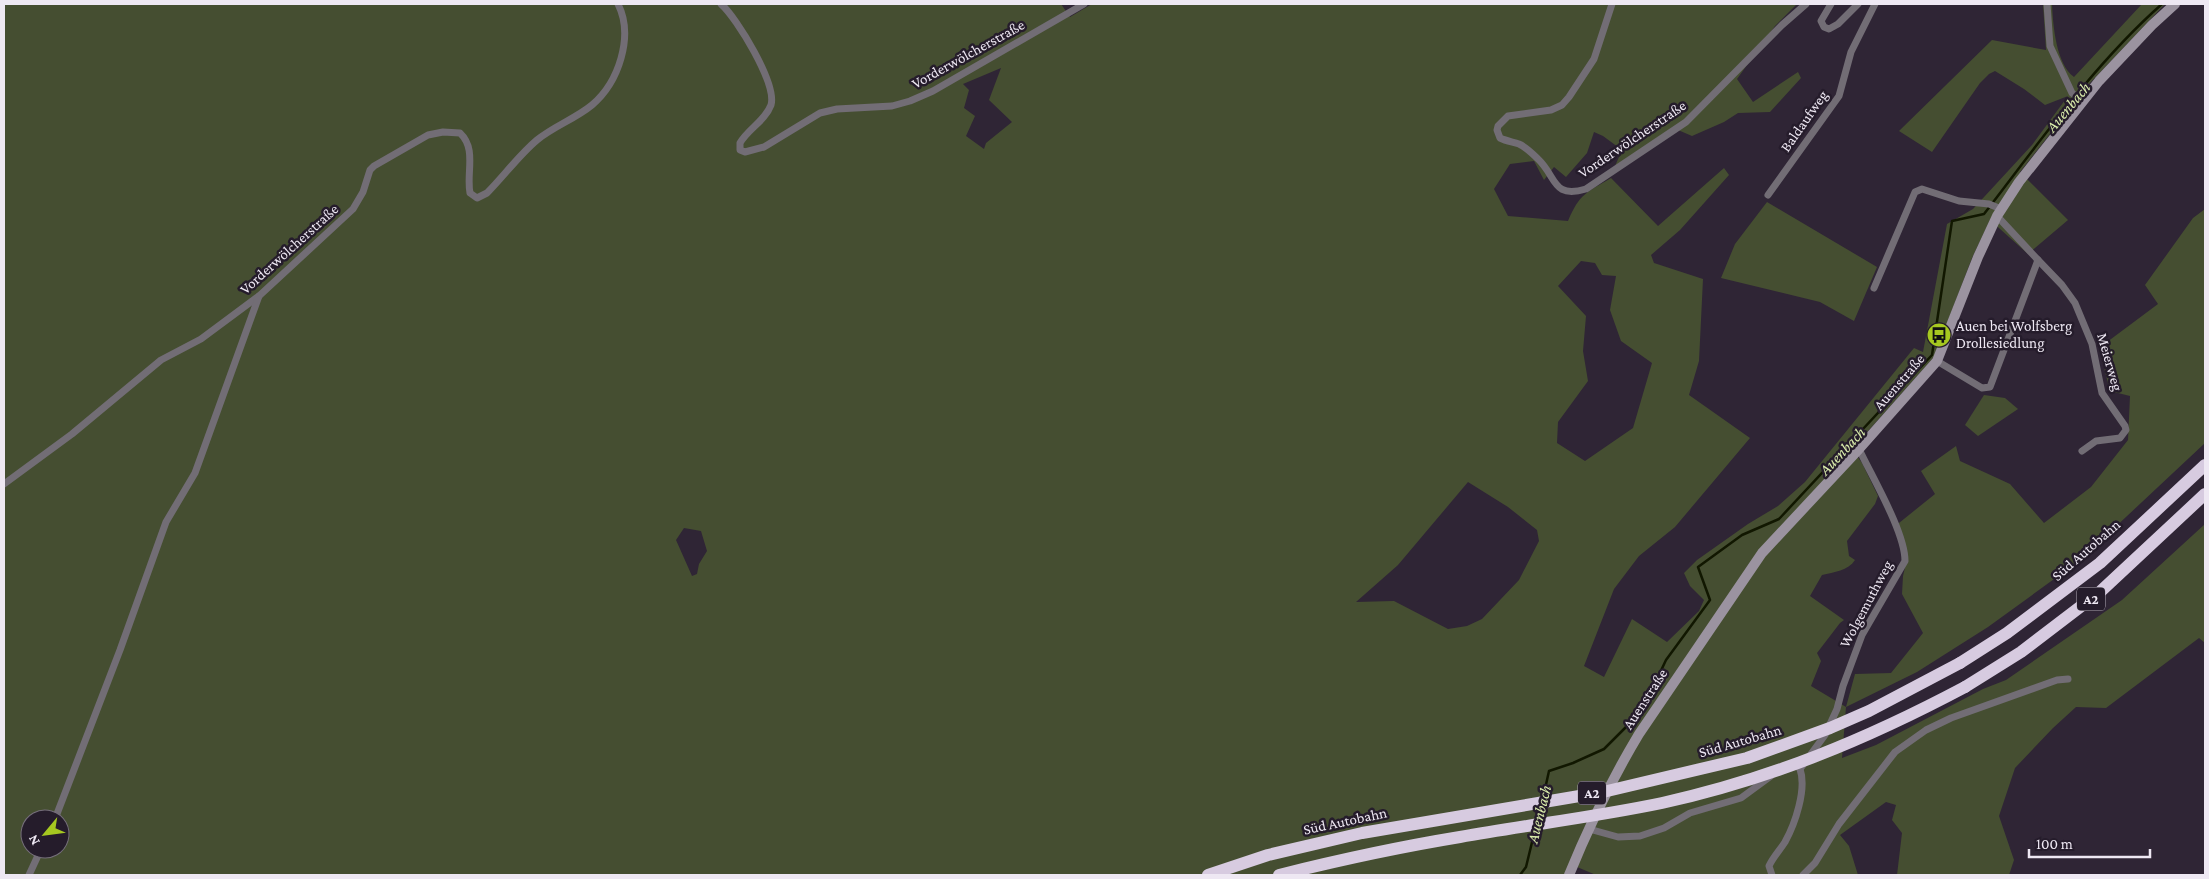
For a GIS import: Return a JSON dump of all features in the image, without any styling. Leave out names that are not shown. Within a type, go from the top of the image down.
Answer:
[{"type":"highway","name":"Süd Autobahn","points":[[1208,875],[1268,855],[1362,833],[1603,792],[1747,758],[1830,728],[1869,711],[1960,663],[2007,633],[2100,563],[2205,465]]},
{"type":"highway","name":"A2","points":[[1279,875],[1359,855],[1461,836],[1609,813],[1709,791],[1796,765],[1837,749],[1894,724],[1965,687],[2021,652],[2088,601],[2166,532],[2205,494]]},
{"type":"street","name":"Vorderwölcherstraße","points":[[4,484],[72,434],[161,360],[201,339],[259,296],[352,209],[363,192],[370,170],[409,144],[428,135],[443,132],[456,132],[463,136],[470,154],[470,193],[477,198],[487,194],[536,141],[593,104],[611,82],[624,41],[624,17],[618,4]]},
{"type":"street","name":"Vorderwölcherstraße","points":[[721,4],[748,40],[762,68],[772,102],[768,112],[742,140],[740,150],[746,152],[764,147],[820,113],[837,109],[892,106],[925,94],[1084,4]]},
{"type":"street","name":"Vorderwölcherstraße","points":[[1612,4],[1594,59],[1562,105],[1551,110],[1508,116],[1500,121],[1497,130],[1500,138],[1520,145],[1538,159],[1554,184],[1572,193],[1586,189],[1686,122],[1782,25],[1806,4]]},
{"type":"street","points":[[1831,4],[1821,21],[1824,27],[1829,29],[1838,24],[1858,4]]},
{"type":"street","name":"Baldaufweg","points":[[1768,195],[1839,96],[1851,52],[1875,4]]},
{"type":"street","points":[[2047,4],[2050,46],[2072,93],[2080,100]]},
{"type":"street","name":"Auenstraße","points":[[1569,875],[1589,829],[1639,734],[1762,553],[1859,449],[1937,361],[1995,209],[2025,174],[2080,100],[2152,25],[2175,4]]},
{"type":"street","points":[[1874,288],[1915,192],[1922,189],[1959,201],[1995,209],[2038,260],[1990,387],[1982,388],[1937,361]]},
{"type":"street","name":"Meierweg","points":[[2038,260],[2075,303],[2092,344],[2102,393],[2126,430],[2120,438],[2096,441],[2082,451]]},
{"type":"street","points":[[58,809],[103,695],[166,522],[194,473],[259,296]]},
{"type":"street","name":"Wolgemuthweg","points":[[1800,770],[1825,735],[1837,709],[1848,671],[1862,635],[1905,561],[1905,550],[1894,523],[1859,449]]},
{"type":"street","points":[[1803,875],[1815,862],[1839,824],[1894,752],[1926,730],[1951,718],[2057,680],[2068,679]]},
{"type":"street","points":[[1589,829],[1618,837],[1640,836],[1664,828],[1690,813],[1740,798],[1777,772],[1788,768],[1800,770],[1803,779],[1803,790],[1786,839],[1769,866],[1772,875]]},
{"type":"street","points":[[29,875],[36,859]]},
{"type":"green space","points":[[4,4],[1061,4],[1070,17],[1092,4],[1797,4],[1775,26],[1737,79],[1753,102],[1798,72],[1801,78],[1770,112],[1738,113],[1724,122],[1692,136],[1678,130],[1612,173],[1622,150],[1603,136],[1594,132],[1587,153],[1566,177],[1554,167],[1544,180],[1534,161],[1510,164],[1494,189],[1508,216],[1568,221],[1580,199],[1595,187],[1611,178],[1658,226],[1724,168],[1729,175],[1680,230],[1651,255],[1654,263],[1703,279],[1699,361],[1689,395],[1750,438],[1675,527],[1639,556],[1614,589],[1584,666],[1604,677],[1632,619],[1667,642],[1699,611],[1704,600],[1690,586],[1684,573],[1697,560],[1748,524],[1778,506],[1805,482],[1914,348],[1923,352],[1947,224],[1973,209],[2032,145],[2068,96],[2045,105],[1995,71],[1980,83],[1932,152],[1899,131],[1992,40],[2046,50],[2043,4],[2052,4],[2059,54],[2068,71],[2074,77],[2142,4],[2165,4],[2090,83],[2020,172],[2068,220],[2028,254],[1990,220],[1972,258],[1934,357],[1852,449],[1862,463],[1878,496],[1875,504],[1847,541],[1849,556],[1855,560],[1845,569],[1822,575],[1810,596],[1844,620],[1817,653],[1821,661],[1811,686],[1846,707],[1842,758],[1876,745],[1983,689],[2006,680],[2122,600],[2205,524],[2205,643],[2199,638],[2106,708],[2076,707],[2015,768],[1999,816],[2014,860],[2009,875],[1897,875],[1902,833],[1892,820],[1896,805],[1886,802],[1840,835],[1849,846],[1858,875],[1596,875],[1570,864],[1564,875],[4,875]],"holes":[[[1001,68],[989,100],[1012,122],[986,143],[984,149],[966,136],[975,116],[964,108],[969,90],[963,84]],[[1581,261],[1595,263],[1602,275],[1616,276],[1610,310],[1621,341],[1652,363],[1633,428],[1585,461],[1557,443],[1558,422],[1588,381],[1583,351],[1586,316],[1558,286]],[[1468,482],[1508,507],[1537,530],[1539,541],[1519,580],[1482,619],[1467,626],[1448,629],[1394,601],[1356,602],[1398,565]],[[684,528],[701,531],[707,551],[699,564],[697,574],[692,576],[676,540]]]},
{"type":"green space","points":[[1767,202],[1877,267],[1854,321],[1820,302],[1721,278],[1735,244]]},
{"type":"green space","points":[[2205,209],[2205,443],[2079,561],[1988,627],[1917,672],[1846,707],[1855,674],[1891,673],[1923,633],[1902,594],[1903,576],[1908,555],[1894,527],[1935,494],[1921,471],[1956,446],[1960,461],[2010,484],[2044,523],[2091,487],[2128,440],[2130,396],[2110,391],[2099,348],[2158,304],[2145,285],[2193,218]]},
{"type":"green space","points":[[1984,395],[2005,398],[2018,409],[1978,436],[1965,425]]},
{"type":"waterway","name":"Auenbach","points":[[1543,798],[1549,771],[1604,749],[1642,711],[1666,660],[1710,600],[1698,567],[1742,535],[1779,519],[1932,355],[1952,221],[1984,214],[2046,132],[2090,78],[2137,27],[2162,4]]},
{"type":"waterway","name":"Auenbach","points":[[1538,820],[1540,808]]},
{"type":"waterway","name":"Auenbach","points":[[1520,875],[1526,867],[1535,830]]},
{"type":"place","name":"Auen bei Wolfsberg Drollesiedlung","points":[[1939,335]]}]
